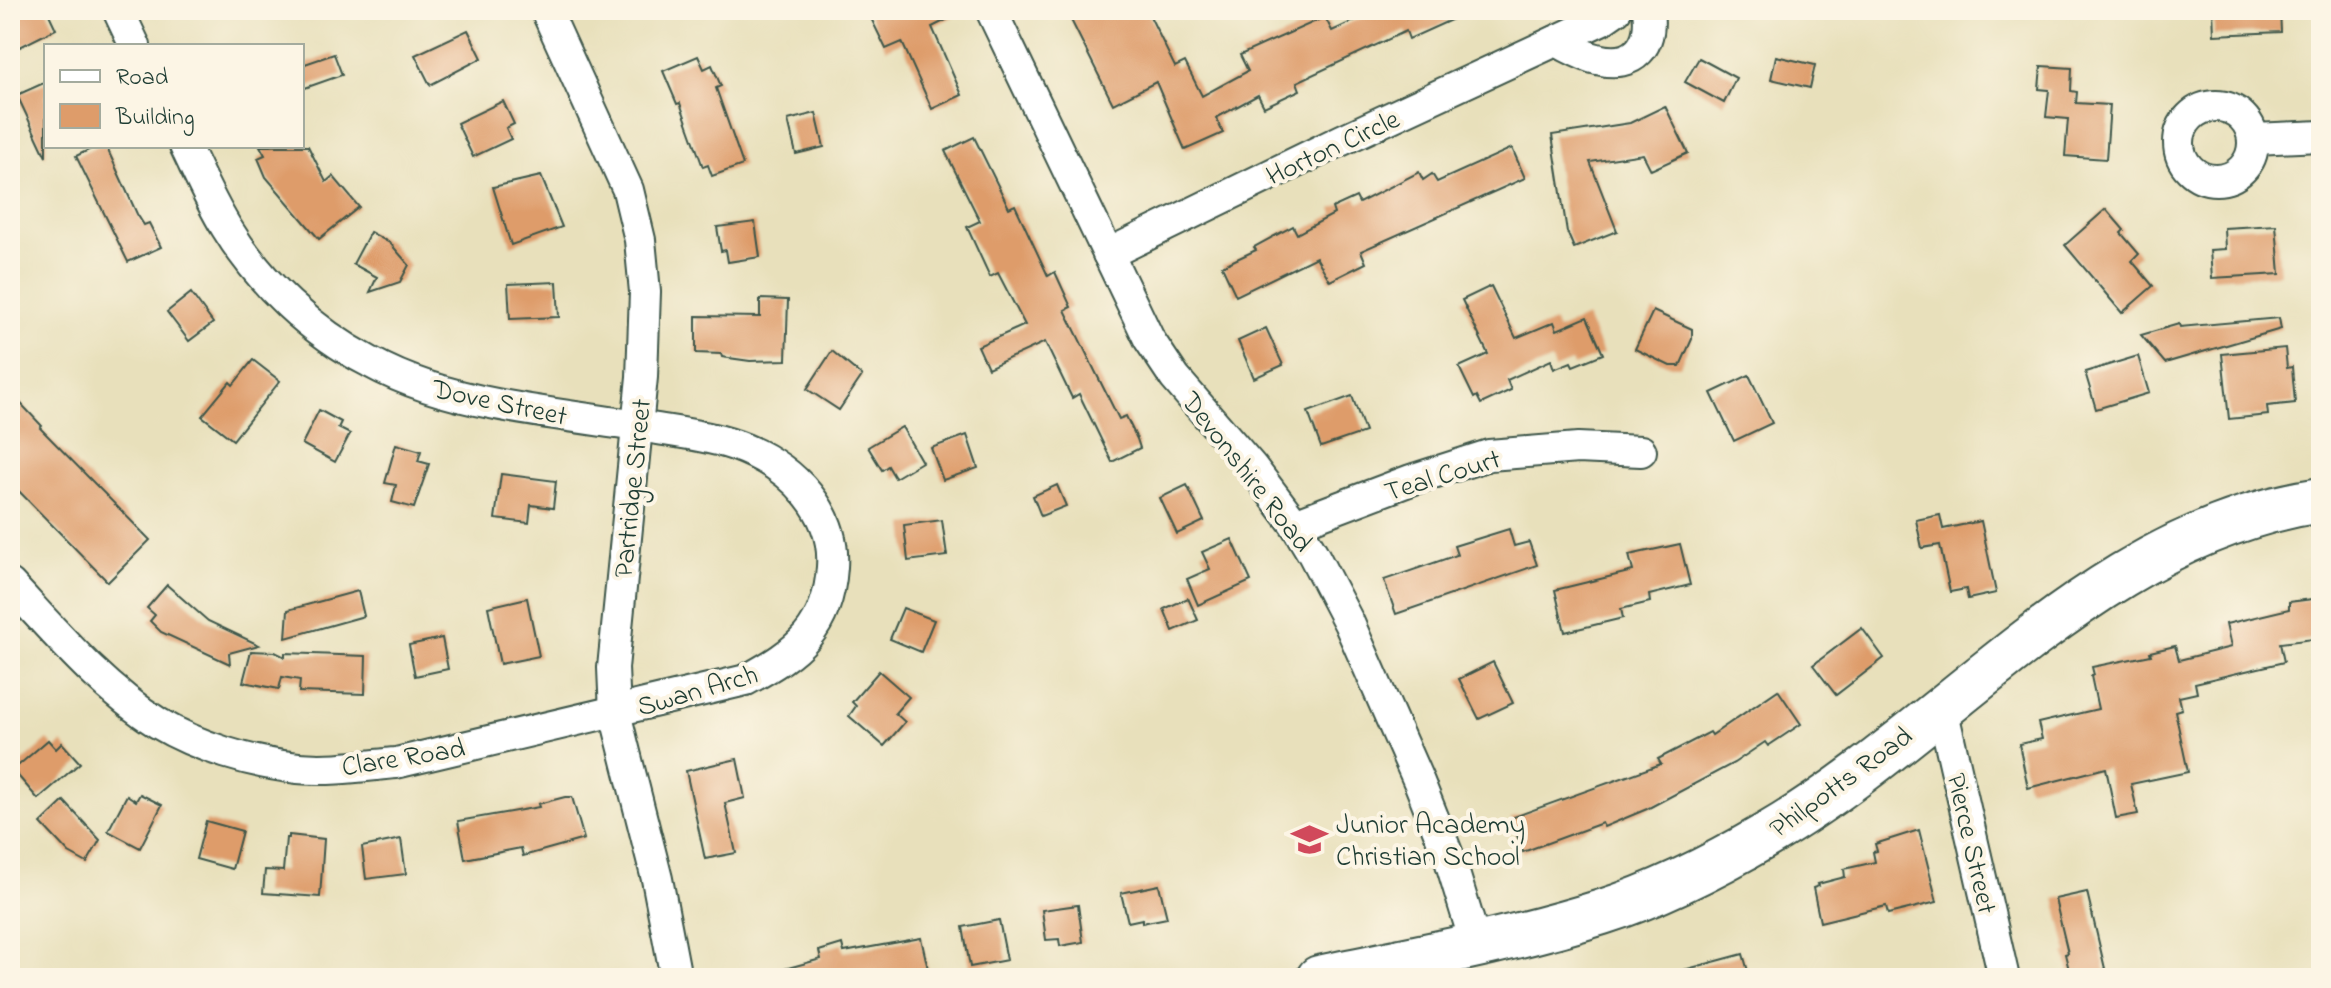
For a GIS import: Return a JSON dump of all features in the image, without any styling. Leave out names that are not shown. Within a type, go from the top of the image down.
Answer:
[{"type":"street","points":[[118,10],[134,44]]},
{"type":"street","name":"Partridge Street","points":[[546,10],[628,190],[640,240],[645,292],[637,426],[613,668],[615,713],[657,879],[676,978]]},
{"type":"street","name":"Devonshire Road","points":[[991,10],[1149,339],[1175,378],[1252,467],[1295,524],[1349,623],[1450,860],[1476,945]]},
{"type":"street","name":"Horton Circle","points":[[1108,254],[1616,10]]},
{"type":"street","points":[[1556,41],[1596,59],[1615,62],[1629,58],[1642,49],[1649,36],[1648,10]]},
{"type":"street","points":[[2255,139],[2321,136]]},
{"type":"street","name":"Dove Street","points":[[186,148],[226,227],[257,270],[293,309],[334,342],[384,369],[463,397],[637,426]]},
{"type":"street","name":"Swan Arch","points":[[615,713],[746,680],[778,663],[805,641],[821,619],[830,594],[833,557],[827,525],[814,501],[794,479],[770,461],[742,447],[637,426]]},
{"type":"street","name":"Teal Court","points":[[1295,524],[1411,480],[1489,455],[1578,448],[1641,451]]},
{"type":"street","name":"Philpotts Road","points":[[1332,977],[1476,945],[1603,911],[1662,888],[1766,836],[1833,793],[2073,605],[2135,566],[2194,536],[2251,515],[2321,500]]},
{"type":"street","name":"Clare Road","points":[[10,584],[106,682],[158,723],[196,741],[246,758],[297,768],[396,763],[615,713]]},
{"type":"street","name":"Pierce Street","points":[[1942,708],[2004,978]]},
{"type":"building","points":[[10,10],[47,10],[56,29],[10,52]]},
{"type":"building","points":[[867,10],[966,10],[932,27],[962,95],[932,109],[902,42],[886,49]]},
{"type":"building","points":[[1066,10],[1147,10],[1175,67],[1185,62],[1202,96],[1248,71],[1240,55],[1325,17],[1332,31],[1378,10],[1473,10],[1409,39],[1406,31],[1297,82],[1300,90],[1264,107],[1258,95],[1216,118],[1223,133],[1185,150],[1156,82],[1113,104]]},
{"type":"building","points":[[2213,10],[2280,10],[2281,32],[2214,35]]},
{"type":"building","points":[[468,30],[482,58],[430,85],[415,55]]},
{"type":"building","points":[[334,54],[342,75],[304,88],[304,64]]},
{"type":"building","points":[[698,56],[704,69],[712,65],[721,86],[716,88],[743,165],[712,176],[708,165],[703,167],[680,103],[677,104],[663,71]]},
{"type":"building","points":[[1776,56],[1815,65],[1810,88],[1771,79]]},
{"type":"building","points":[[1699,58],[1736,78],[1724,103],[1685,82]]},
{"type":"building","points":[[2041,66],[2072,68],[2071,91],[2077,92],[2076,103],[2110,105],[2106,159],[2065,156],[2068,119],[2046,117],[2049,90],[2039,89]]},
{"type":"building","points":[[44,83],[46,157],[17,95]]},
{"type":"building","points":[[503,101],[514,124],[506,128],[511,139],[473,157],[457,123]]},
{"type":"building","points":[[1665,106],[1688,153],[1651,170],[1643,154],[1590,162],[1617,231],[1574,248],[1567,232],[1552,135],[1630,123]]},
{"type":"building","points":[[816,113],[824,147],[796,154],[788,120]]},
{"type":"building","points":[[974,137],[1009,208],[1015,205],[1048,276],[1055,272],[1071,307],[1065,310],[1119,419],[1126,416],[1137,439],[1140,448],[1112,462],[1079,394],[1072,398],[1045,342],[988,368],[978,346],[1025,325],[998,273],[990,277],[967,227],[980,221],[945,151]]},
{"type":"building","points":[[308,146],[326,182],[333,176],[359,207],[319,239],[266,177],[258,158],[265,155],[261,148]]},
{"type":"building","points":[[93,148],[107,148],[137,214],[144,225],[149,223],[161,247],[128,262],[76,156]]},
{"type":"building","points":[[1512,148],[1525,178],[1361,251],[1366,263],[1330,281],[1316,257],[1236,296],[1222,266],[1256,250],[1254,247],[1293,226],[1297,234],[1334,214],[1332,208],[1356,197],[1359,203],[1419,172],[1423,180],[1432,174],[1437,182]]},
{"type":"building","points":[[541,176],[562,227],[511,245],[493,187]]},
{"type":"building","points":[[2106,209],[2139,254],[2132,261],[2153,286],[2122,313],[2065,245]]},
{"type":"building","points":[[755,222],[760,257],[728,262],[726,250],[721,251],[717,227]]},
{"type":"building","points":[[2276,225],[2280,274],[2212,278],[2210,250],[2225,249],[2224,228]]},
{"type":"building","points":[[370,232],[390,243],[409,265],[400,282],[370,292],[377,277],[353,264]]},
{"type":"building","points":[[557,282],[559,317],[510,319],[508,284]]},
{"type":"building","points":[[1491,286],[1516,338],[1554,322],[1557,330],[1587,317],[1603,354],[1573,366],[1571,362],[1554,369],[1551,360],[1507,380],[1511,390],[1481,404],[1477,396],[1474,398],[1459,367],[1488,354],[1462,300]]},
{"type":"building","points":[[191,293],[213,323],[189,341],[167,312]]},
{"type":"building","points":[[760,299],[788,300],[786,360],[750,361],[722,357],[721,354],[696,353],[696,316],[760,317]]},
{"type":"building","points":[[1653,311],[1692,329],[1692,339],[1680,366],[1670,366],[1635,349]]},
{"type":"building","points":[[2279,318],[2281,329],[2165,363],[2141,335],[2179,324],[2180,327]]},
{"type":"building","points":[[1266,328],[1283,365],[1254,378],[1238,341]]},
{"type":"building","points":[[2285,348],[2287,368],[2292,367],[2295,403],[2267,406],[2268,415],[2229,419],[2222,354]]},
{"type":"building","points":[[832,351],[862,376],[839,410],[807,389]]},
{"type":"building","points":[[2138,356],[2149,393],[2096,409],[2085,372]]},
{"type":"building","points":[[253,360],[280,381],[233,440],[202,416]]},
{"type":"building","points":[[1749,375],[1772,423],[1734,441],[1711,393]]},
{"type":"building","points":[[10,392],[42,426],[40,428],[150,540],[108,582],[10,482]]},
{"type":"building","points":[[1352,396],[1365,432],[1321,447],[1308,412]]},
{"type":"building","points":[[319,410],[341,422],[338,428],[350,434],[335,462],[302,444]]},
{"type":"building","points":[[902,427],[922,462],[895,478],[888,466],[882,470],[868,447]]},
{"type":"building","points":[[967,435],[978,468],[943,480],[931,448]]},
{"type":"building","points":[[396,444],[421,451],[418,461],[429,464],[414,508],[392,502],[396,485],[385,483]]},
{"type":"building","points":[[501,474],[556,481],[553,508],[531,505],[529,523],[495,519]]},
{"type":"building","points":[[1057,485],[1066,506],[1041,516],[1033,496]]},
{"type":"building","points":[[1187,485],[1204,521],[1177,534],[1160,498]]},
{"type":"building","points":[[1940,515],[1943,529],[1981,521],[1996,593],[1968,599],[1966,589],[1950,592],[1940,545],[1922,548],[1916,520]]},
{"type":"building","points":[[942,520],[947,556],[908,561],[904,525]]},
{"type":"building","points":[[1509,529],[1514,546],[1529,542],[1537,565],[1396,614],[1384,580],[1457,555],[1454,546]]},
{"type":"building","points":[[1232,539],[1251,581],[1198,605],[1187,579],[1210,569],[1202,552]]},
{"type":"building","points":[[1680,544],[1690,585],[1649,595],[1650,602],[1621,609],[1623,618],[1565,632],[1555,590],[1633,571],[1629,555]]},
{"type":"building","points":[[167,585],[208,621],[259,645],[229,653],[230,664],[161,632],[150,621],[155,615],[147,608]]},
{"type":"building","points":[[358,591],[364,616],[286,638],[288,610]]},
{"type":"building","points":[[527,598],[539,656],[500,664],[488,607]]},
{"type":"building","points":[[1188,598],[1198,620],[1173,631],[1164,609]]},
{"type":"building","points":[[2321,598],[2321,633],[2313,634],[2314,639],[2280,643],[2284,662],[2195,683],[2197,693],[2179,697],[2182,709],[2175,711],[2188,772],[2131,784],[2138,814],[2116,818],[2106,768],[2028,788],[2019,744],[2042,739],[2038,723],[2098,709],[2092,667],[2151,655],[2150,652],[2175,646],[2179,660],[2231,647],[2226,624],[2289,609],[2289,602]]},
{"type":"building","points":[[903,608],[934,620],[921,652],[890,639]]},
{"type":"building","points":[[1862,628],[1884,658],[1836,695],[1813,665]]},
{"type":"building","points":[[442,638],[448,669],[415,676],[409,645]]},
{"type":"building","points":[[251,651],[275,652],[285,657],[285,653],[366,656],[365,694],[299,692],[300,680],[282,677],[279,689],[243,682]]},
{"type":"building","points":[[1493,662],[1513,703],[1479,719],[1459,679]]},
{"type":"building","points":[[879,671],[909,697],[895,713],[905,722],[884,746],[849,716],[856,706],[852,702]]},
{"type":"building","points":[[1778,690],[1801,724],[1768,746],[1765,742],[1734,763],[1647,809],[1604,827],[1602,823],[1523,852],[1511,818],[1661,764],[1658,759],[1710,732],[1712,735]]},
{"type":"building","points":[[48,740],[56,749],[62,743],[80,763],[38,799],[13,770]]},
{"type":"building","points":[[737,759],[745,798],[725,803],[736,853],[705,859],[686,771]]},
{"type":"building","points":[[140,794],[162,805],[140,848],[108,831],[127,795],[136,801]]},
{"type":"building","points":[[572,797],[584,839],[523,856],[521,848],[465,859],[458,821],[539,807],[538,804]]},
{"type":"building","points":[[64,801],[100,840],[87,863],[69,853],[41,823]]},
{"type":"building","points":[[206,821],[242,831],[232,869],[196,859]]},
{"type":"building","points":[[1919,830],[1937,902],[1888,914],[1886,906],[1820,922],[1813,888],[1845,877],[1844,869],[1875,862],[1875,844]]},
{"type":"building","points":[[289,835],[324,839],[320,897],[263,893],[265,870],[283,871],[286,838]]},
{"type":"building","points":[[401,839],[406,874],[366,879],[362,847]]},
{"type":"building","points":[[1159,885],[1167,918],[1142,923],[1142,919],[1128,922],[1121,893]]},
{"type":"building","points":[[2087,892],[2106,973],[2071,978],[2055,899]]},
{"type":"building","points":[[1078,905],[1083,942],[1060,946],[1059,939],[1046,940],[1042,910]]},
{"type":"building","points":[[999,920],[1007,960],[970,967],[963,927]]},
{"type":"building","points":[[921,938],[930,978],[778,978],[777,971],[821,959],[819,951],[842,944],[844,952]]},
{"type":"building","points":[[1743,954],[1750,978],[1681,978],[1680,971]]},
{"type":"place","name":"Junior Academy Christian School","points":[[1310,839]]}]
